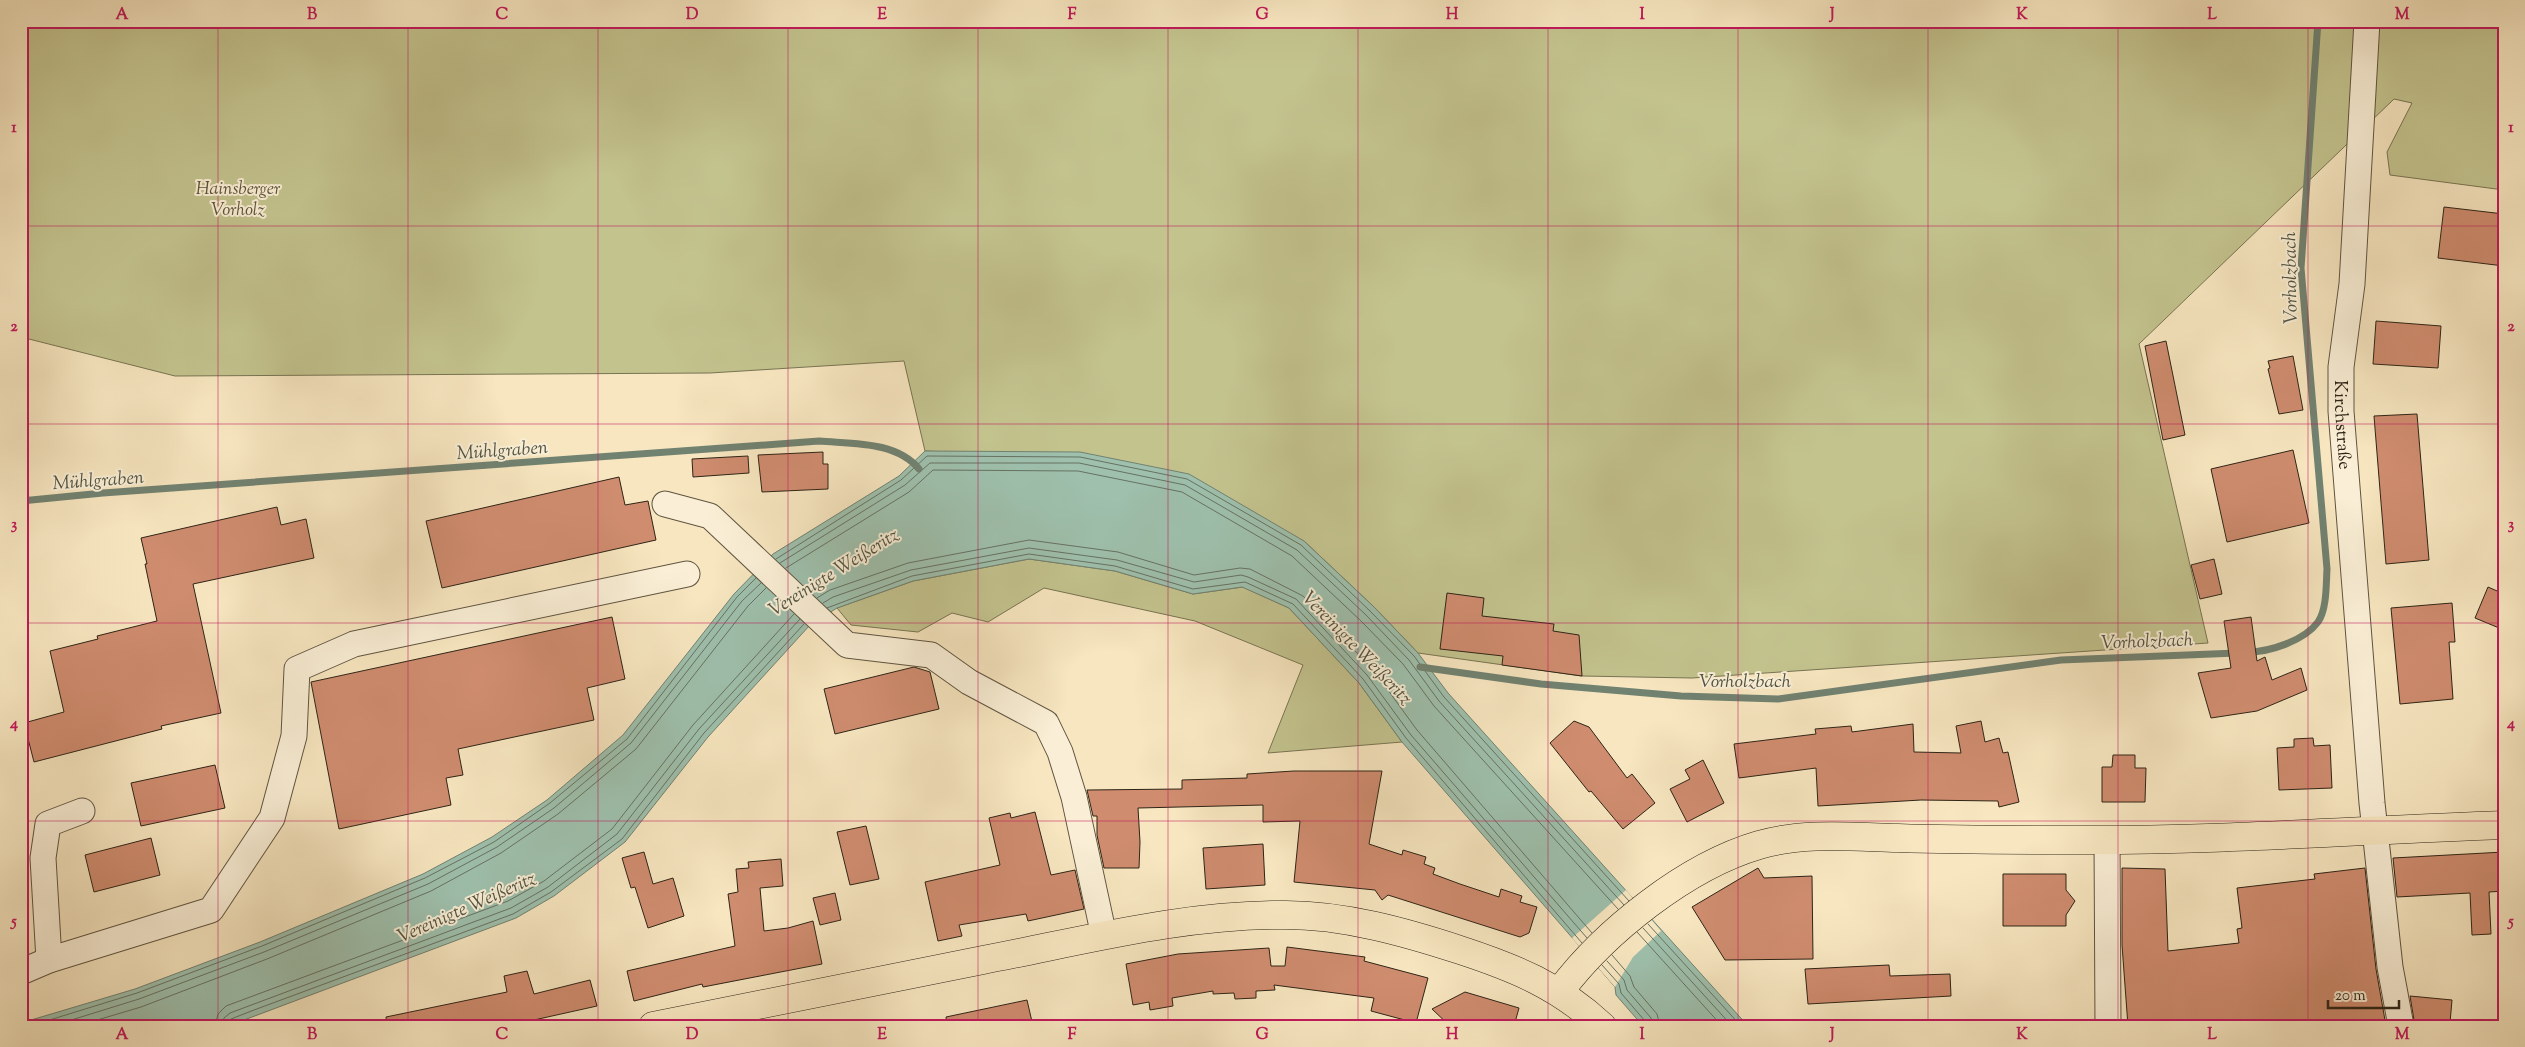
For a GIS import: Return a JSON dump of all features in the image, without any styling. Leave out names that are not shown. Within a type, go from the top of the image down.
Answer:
[{"type":"main road","points":[[1560,991],[1590,956],[1641,911],[1678,882],[1704,867],[1746,849],[1770,843],[1834,837],[2107,840],[2215,838],[2375,829],[2504,825]]},
{"type":"main road","points":[[653,1026],[842,986],[1104,936],[1200,920],[1287,915],[1324,918],[1379,928],[1447,946],[1529,975],[1560,991],[1602,1026]]},
{"type":"street","name":"Kirchstraße","points":[[2367,21],[2352,284],[2341,367],[2341,411],[2375,829],[2390,967],[2401,1026]]},
{"type":"street","points":[[665,504],[710,516],[847,645],[930,655],[968,682],[1046,722],[1060,752],[1074,797],[1104,936]]},
{"type":"street","points":[[21,972],[49,960],[211,910],[272,818],[294,736],[297,669],[354,644],[687,574]]},
{"type":"street","points":[[49,960],[43,858],[48,824],[82,811]]},
{"type":"street","points":[[2107,840],[2108,1026]]},
{"type":"green space","name":"Hainsberger Vorholz","points":[[21,21],[2504,21],[2504,190],[2390,175],[2387,152],[2412,103],[2394,99],[2139,344],[2208,643],[1692,678],[1582,676],[1418,653],[1374,607],[1304,541],[974,453],[925,451],[904,361],[710,373],[175,376],[21,337]]},
{"type":"green space","points":[[1029,559],[1115,571],[1193,594],[1243,587],[1289,608],[1359,683],[1402,742],[1268,753],[1303,665],[1195,621],[1044,588],[988,622],[952,613],[918,632],[851,625],[837,608],[913,581]]},
{"type":"water","name":"Vereinigte Weißeritz","points":[[925,451],[1080,452],[1189,474],[1304,541],[1374,607],[1418,653],[1448,693],[1748,1026],[1643,1026],[1616,995],[1615,987],[1402,742],[1359,683],[1289,608],[1242,587],[1193,594],[1115,571],[1029,559],[913,581],[837,608],[810,625],[708,737],[625,842],[554,896],[516,918],[228,1026],[21,1026],[21,1023],[135,989],[260,942],[423,874],[492,837],[547,800],[623,735],[734,594],[773,554],[899,476]]},
{"type":"pier","points":[[1626,890],[1661,931],[1633,957],[1615,987],[1572,938]]},
{"type":"building","points":[[2444,207],[2504,214],[2504,266],[2438,258]]},
{"type":"building","points":[[2376,321],[2441,326],[2438,368],[2373,364]]},
{"type":"building","points":[[2166,341],[2185,435],[2163,440],[2145,346]]},
{"type":"building","points":[[2293,356],[2303,410],[2279,414],[2268,369],[2270,368],[2268,361]]},
{"type":"building","points":[[2417,414],[2429,560],[2386,564],[2374,416]]},
{"type":"building","points":[[2293,450],[2309,523],[2227,542],[2211,469]]},
{"type":"building","points":[[823,452],[823,464],[828,464],[828,489],[762,492],[758,455]]},
{"type":"building","points":[[748,456],[749,473],[693,477],[692,459]]},
{"type":"building","points":[[619,477],[625,505],[648,501],[656,540],[442,588],[426,521]]},
{"type":"building","points":[[277,507],[281,525],[306,519],[314,558],[193,584],[221,713],[161,726],[162,729],[34,762],[24,723],[64,712],[50,651],[98,639],[97,636],[157,621],[141,538]]},
{"type":"building","points":[[2214,559],[2222,594],[2200,599],[2191,565]]},
{"type":"building","points":[[2488,587],[2504,594],[2504,630],[2475,618]]},
{"type":"building","points":[[1447,593],[1484,598],[1482,616],[1554,624],[1553,631],[1579,635],[1582,676],[1502,665],[1503,656],[1440,649]]},
{"type":"building","points":[[2452,603],[2455,642],[2449,642],[2453,699],[2400,704],[2391,608]]},
{"type":"building","points":[[612,617],[625,679],[587,688],[594,720],[458,749],[463,775],[446,778],[451,805],[339,829],[311,682]]},
{"type":"building","points":[[2251,617],[2257,661],[2265,657],[2272,680],[2301,668],[2307,690],[2257,711],[2211,718],[2198,673],[2231,668],[2224,621]]},
{"type":"building","points":[[914,667],[930,672],[939,709],[835,734],[824,689]]},
{"type":"building","points":[[1574,721],[1589,727],[1627,778],[1632,774],[1655,803],[1623,829],[1591,791],[1589,792],[1550,743]]},
{"type":"building","points":[[1981,721],[1985,742],[1999,738],[2003,753],[2008,752],[2019,802],[1999,807],[1998,801],[1921,800],[1818,806],[1816,768],[1739,778],[1734,744],[1816,734],[1815,729],[1851,726],[1852,732],[1913,724],[1914,752],[1961,753],[1956,726]]},
{"type":"building","points":[[2313,738],[2314,746],[2330,745],[2332,788],[2279,790],[2277,748],[2294,747],[2294,739]]},
{"type":"building","points":[[2113,755],[2135,755],[2135,768],[2146,768],[2145,802],[2102,802],[2102,767],[2112,767]]},
{"type":"building","points":[[1703,760],[1724,803],[1687,822],[1670,789],[1690,779],[1685,770]]},
{"type":"building","points":[[215,765],[225,808],[141,826],[131,783]]},
{"type":"building","points":[[1294,771],[1382,771],[1369,844],[1402,855],[1403,850],[1426,857],[1424,864],[1435,868],[1433,874],[1460,884],[1499,897],[1501,889],[1522,896],[1520,902],[1537,907],[1529,933],[1520,937],[1388,895],[1382,900],[1375,890],[1294,882],[1300,821],[1263,822],[1263,805],[1138,808],[1139,868],[1104,868],[1097,835],[1097,816],[1093,816],[1087,790],[1182,789],[1182,780],[1247,778],[1247,774]]},
{"type":"building","points":[[1035,812],[1051,875],[1075,870],[1084,909],[1028,921],[1026,914],[959,925],[962,936],[938,941],[925,882],[1000,865],[989,818],[1010,813],[1011,818]]},
{"type":"building","points":[[866,826],[879,879],[850,885],[837,832]]},
{"type":"building","points":[[151,838],[160,875],[94,892],[85,855]]},
{"type":"building","points":[[1263,844],[1265,885],[1206,889],[1203,848]]},
{"type":"building","points":[[644,852],[653,884],[673,878],[684,916],[648,928],[635,887],[631,888],[622,858]]},
{"type":"building","points":[[2504,852],[2504,891],[2489,892],[2491,934],[2472,935],[2470,893],[2397,897],[2393,858]]},
{"type":"building","points":[[781,859],[783,886],[760,888],[764,931],[788,928],[813,921],[822,964],[703,987],[702,984],[634,1001],[627,971],[735,946],[728,894],[738,892],[736,869],[749,868],[748,862]]},
{"type":"building","points":[[1758,868],[1764,878],[1812,876],[1813,959],[1725,960],[1692,907]]},
{"type":"building","points":[[2122,868],[2165,869],[2168,951],[2239,943],[2237,929],[2242,928],[2237,888],[2315,879],[2314,874],[2365,868],[2376,969],[2386,1026],[2128,1026],[2122,945]]},
{"type":"building","points":[[2003,874],[2066,874],[2066,890],[2075,901],[2066,915],[2066,926],[2003,926]]},
{"type":"building","points":[[835,893],[841,920],[820,925],[813,898]]},
{"type":"building","points":[[1287,947],[1365,957],[1364,961],[1428,978],[1416,1023],[1371,1011],[1374,998],[1274,985],[1275,990],[1256,991],[1256,998],[1235,999],[1234,993],[1213,994],[1213,991],[1172,998],[1173,1006],[1150,1010],[1149,1002],[1133,1005],[1126,964],[1178,954],[1269,948],[1271,966],[1285,966]]},
{"type":"building","points":[[1889,965],[1890,976],[1950,974],[1951,996],[1808,1004],[1805,969]]},
{"type":"building","points":[[527,971],[534,994],[590,980],[597,1006],[507,1026],[387,1026],[386,1017],[507,992],[504,976]]},
{"type":"building","points":[[1465,992],[1519,1008],[1514,1026],[1450,1026],[1432,1009]]},
{"type":"building","points":[[2410,996],[2452,1000],[2450,1023],[2414,1020]]},
{"type":"building","points":[[1027,1000],[1033,1026],[947,1026],[946,1017]]},
{"type":"waterway","name":"Vorholzbach","points":[[2248,652],[2276,648],[2304,635],[2312,629],[2321,617],[2326,597],[2327,569],[2301,268],[2318,21]]},
{"type":"waterway","name":"Mühlgraben","points":[[21,501],[103,493],[819,441],[859,444],[886,449],[898,453],[919,469]]},
{"type":"waterway","name":"Vorholzbach","points":[[1420,667],[1541,684],[1681,696],[1778,699],[2061,660],[2237,653]]}]
